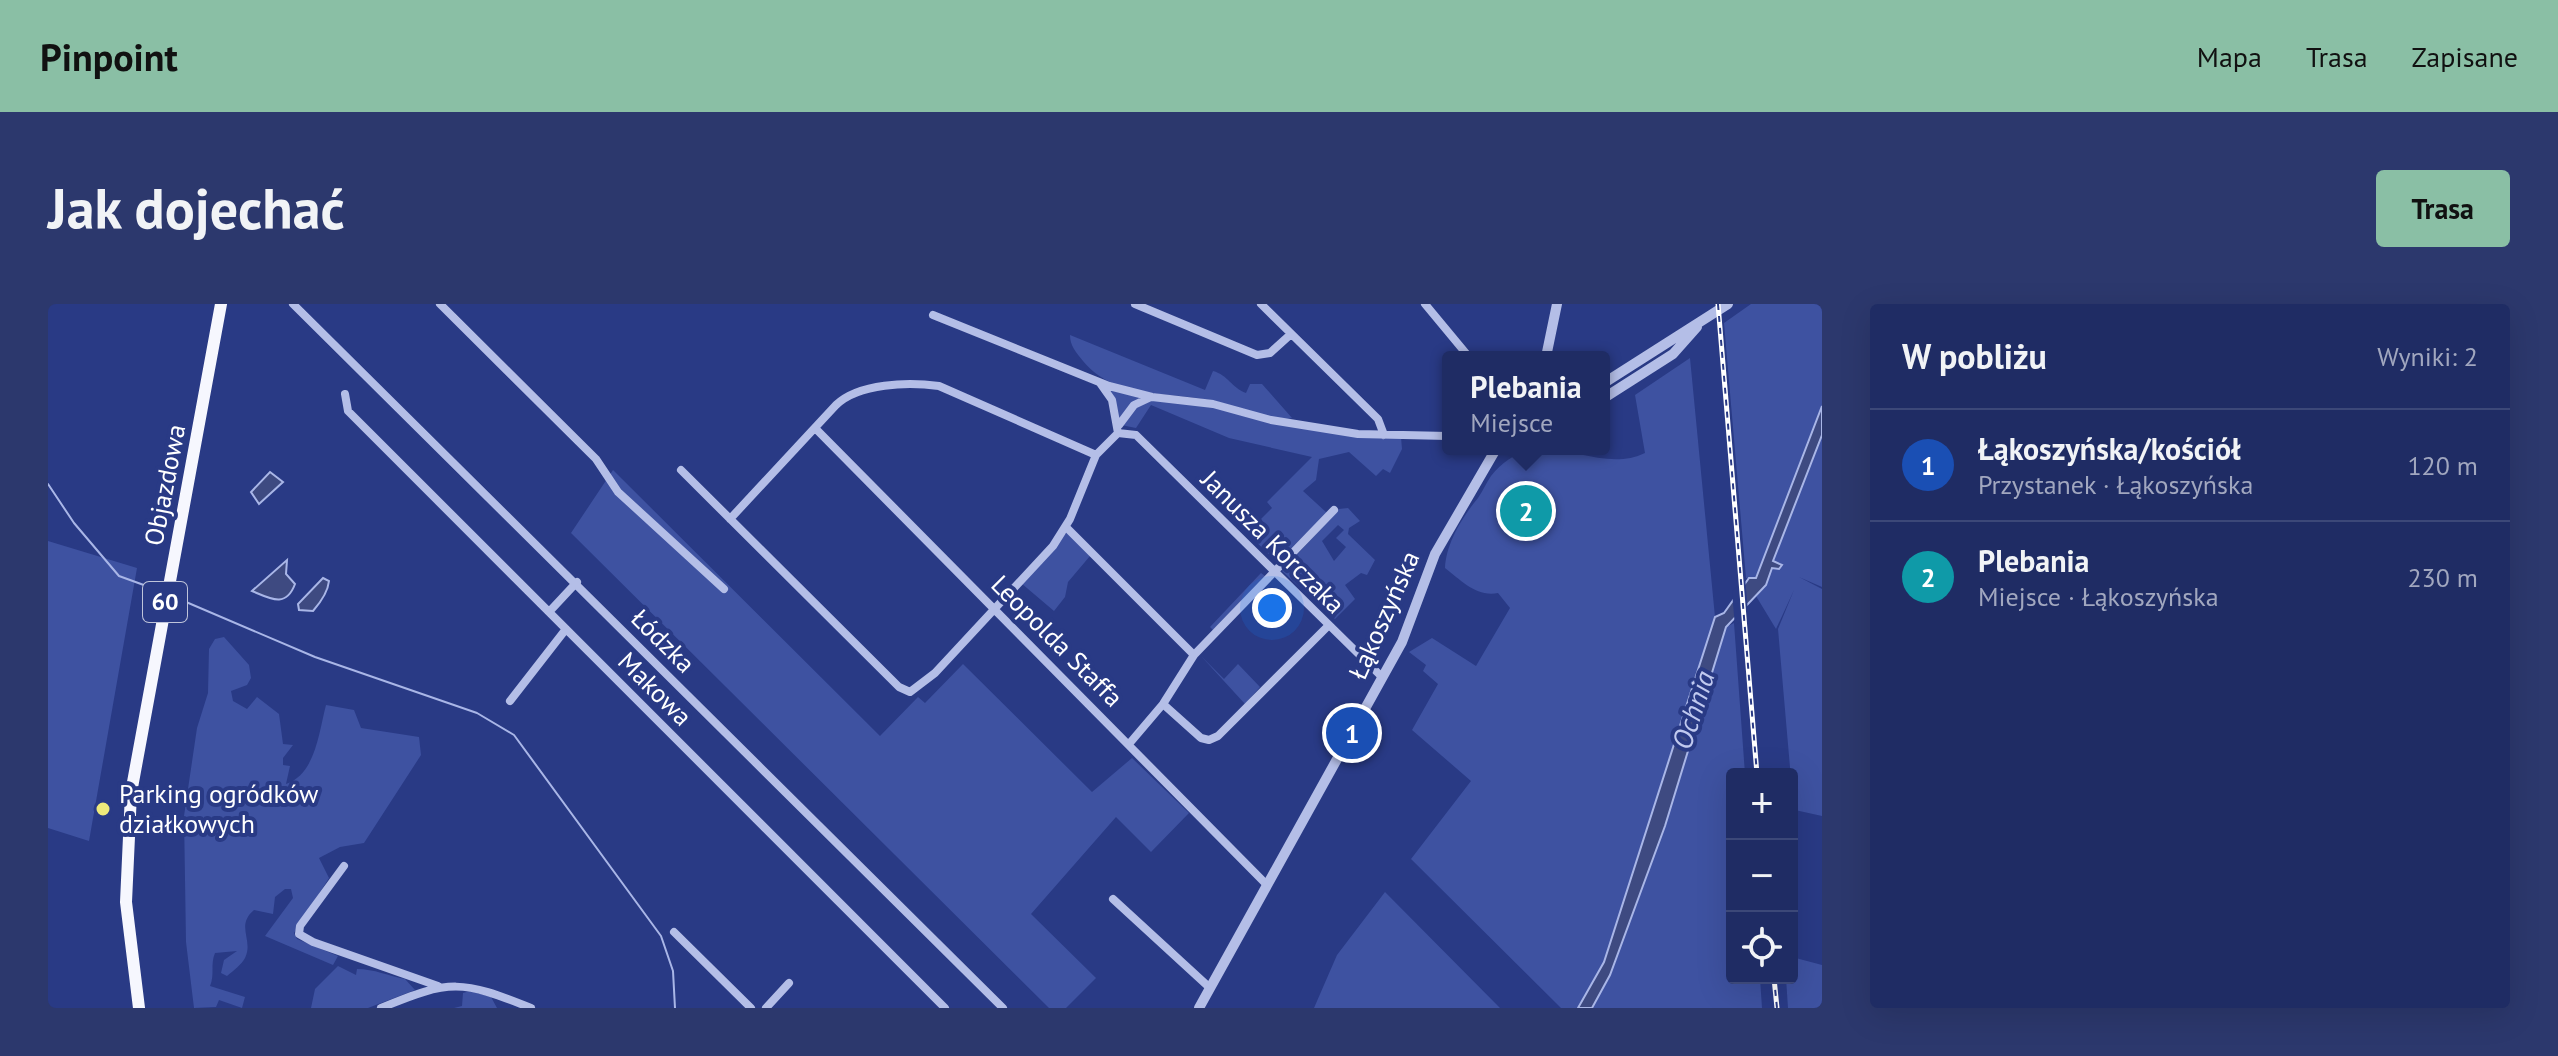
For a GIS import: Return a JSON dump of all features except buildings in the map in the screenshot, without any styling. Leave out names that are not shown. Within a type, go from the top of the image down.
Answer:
[{"type":"main road","name":"Objazdowa","points":[[139,1008],[126,902],[131,793],[221,304]]},
{"type":"street","name":"Łódzka","points":[[293,304],[577,582],[1003,1008]]},
{"type":"street","points":[[440,304],[596,459],[610,482],[724,589]]},
{"type":"street","points":[[1135,304],[1257,355],[1270,353],[1291,334]]},
{"type":"street","points":[[1261,304],[1378,419],[1384,435]]},
{"type":"street","points":[[1425,304],[1464,351]]},
{"type":"street","points":[[1547,351],[1557,304]]},
{"type":"street","points":[[1610,379],[1728,304]]},
{"type":"street","points":[[933,315],[1098,380],[1152,397],[1213,404],[1271,420],[1384,435],[1442,436]]},
{"type":"street","points":[[1610,394],[1673,354],[1698,326]]},
{"type":"street","points":[[1098,380],[1112,400],[1118,429]]},
{"type":"street","points":[[730,519],[850,394],[919,383],[939,386],[1096,455]]},
{"type":"street","name":"Makowa","points":[[345,394],[348,411],[945,1008]]},
{"type":"street","points":[[681,470],[904,692],[910,692],[935,673],[1053,546],[1066,527],[1096,455],[1134,405],[1152,397]]},
{"type":"street","name":"Leopolda Staffa","points":[[815,428],[1267,885]]},
{"type":"street","name":"Janusza Korczaka","points":[[1118,429],[1136,435],[1276,569],[1328,626],[1382,677]]},
{"type":"street","name":"Łąkoszyńska","points":[[1199,1008],[1402,643],[1435,554],[1493,455]]},
{"type":"street","points":[[1129,744],[1163,704],[1194,655],[1334,510]]},
{"type":"street","points":[[1066,527],[1194,655]]},
{"type":"street","points":[[549,612],[577,582]]},
{"type":"street","points":[[1163,704],[1201,738],[1209,740],[1218,736],[1328,626]]},
{"type":"street","points":[[510,701],[566,629]]},
{"type":"street","points":[[344,866],[300,926],[299,934],[313,942],[438,986],[474,986],[531,1008]]},
{"type":"street","points":[[1113,899],[1210,988]]},
{"type":"street","points":[[674,932],[751,1008]]},
{"type":"street","points":[[766,1008],[789,983]]},
{"type":"street","points":[[381,1008],[438,986]]},
{"type":"shaded area","points":[[1751,304],[1822,304],[1822,406],[1756,579],[1746,578],[1724,323]]},
{"type":"shaded area","points":[[1070,335],[1205,390],[1213,371],[1246,393],[1250,384],[1262,384],[1292,418],[1274,418],[1215,401],[1127,388],[1096,374],[1072,346]]},
{"type":"shaded area","points":[[1690,358],[1715,617],[1604,962],[1578,1008],[1561,1008],[1411,859],[1471,781],[1412,730],[1438,684],[1423,671],[1426,665],[1409,652],[1432,638],[1476,666],[1510,608],[1498,593],[1476,590],[1445,568],[1448,549],[1456,530],[1491,476],[1509,459],[1518,455],[1583,455],[1626,459],[1645,453],[1635,395]]},
{"type":"shaded area","points":[[1107,387],[1193,402],[1269,422],[1401,437],[1402,449],[1390,473],[1383,469],[1376,476],[1349,452],[1319,459],[1316,480],[1303,491],[1327,513],[1277,562],[1247,533],[1272,508],[1267,502],[1312,457],[1229,438],[1151,405],[1136,428],[1121,425]]},
{"type":"shaded area","points":[[1822,435],[1822,587],[1799,577],[1822,589],[1822,816],[1798,811],[1798,768],[1790,768],[1778,629],[1794,590],[1776,629],[1756,596],[1766,585],[1772,568],[1781,564],[1773,561]]},
{"type":"shaded area","points":[[613,470],[880,736],[918,697],[925,703],[963,664],[1092,792],[1132,758],[1189,813],[1151,852],[1116,817],[1031,914],[1096,978],[1066,1008],[1049,1008],[571,533]]},
{"type":"shaded area","points":[[1348,508],[1360,521],[1349,528],[1348,534],[1375,560],[1367,575],[1361,573],[1345,585],[1355,599],[1335,619],[1282,571],[1339,509]],"holes":[[[1338,525],[1344,530],[1336,538],[1346,547],[1334,561],[1322,541]]]},
{"type":"shaded area","points":[[1067,532],[1090,556],[1068,582],[1065,597],[1054,611],[1021,583]]},
{"type":"shaded area","points":[[48,541],[137,568],[89,841],[48,828]]},
{"type":"shaded area","points":[[1261,573],[1265,576],[1213,630],[1210,627]]},
{"type":"shaded area","points":[[1734,623],[1745,768],[1726,768],[1726,984],[1760,984],[1762,1008],[1592,1008],[1610,974],[1665,826],[1726,627]]},
{"type":"shaded area","points":[[224,637],[249,665],[251,678],[247,685],[231,691],[233,701],[247,709],[257,697],[279,714],[283,744],[293,745],[283,758],[283,765],[290,766],[286,784],[296,779],[310,761],[326,705],[354,710],[361,728],[419,737],[421,755],[364,843],[340,847],[319,858],[329,878],[294,933],[297,939],[338,956],[333,965],[265,936],[293,898],[291,889],[285,889],[275,897],[273,914],[254,910],[249,916],[245,927],[248,945],[245,958],[227,976],[221,973],[224,960],[237,951],[215,953],[210,986],[245,997],[242,1008],[219,1000],[216,1007],[194,1008],[186,942],[184,816],[197,728],[208,693],[209,649],[215,639]]},
{"type":"shaded area","points":[[1201,656],[1224,679],[1238,664],[1260,687],[1245,704]]},
{"type":"shaded area","points":[[1385,892],[1500,1008],[1314,1008],[1337,955]]},
{"type":"shaded area","points":[[1798,959],[1822,965],[1822,1008],[1788,1008],[1786,984],[1798,984]]},
{"type":"shaded area","points":[[338,966],[356,975],[357,969],[363,969],[405,979],[415,990],[368,1008],[311,1008],[315,989]]},
{"type":"shaded area","points":[[470,991],[491,997],[497,1008],[454,1008],[462,1006],[463,993]]},
{"type":"water","name":"Ochnia","points":[[1822,406],[1822,435],[1773,561],[1782,565],[1779,569],[1772,568],[1766,585],[1726,627],[1665,826],[1610,975],[1592,1008],[1578,1008],[1604,962],[1715,617],[1724,613],[1749,578],[1756,578]]},
{"type":"water","points":[[270,472],[283,482],[259,504],[251,492]]},
{"type":"water","points":[[287,560],[286,574],[295,584],[287,596],[277,600],[252,591]]},
{"type":"water","points":[[323,578],[329,581],[313,611],[299,610],[298,604]]},
{"type":"pier","points":[[1745,577],[1748,612],[1735,627],[1732,592]]},
{"type":"waterway","points":[[48,484],[74,523],[119,576],[163,592]]},
{"type":"waterway","points":[[172,596],[315,657],[477,713],[514,735],[661,936],[673,971],[675,1008]]},
{"type":"railway","points":[[1718,304],[1757,768]]},
{"type":"railway","points":[[1775,984],[1777,1008]]},
{"type":"place","name":"Plebania","points":[[1526,511]]},
{"type":"place","name":"Łąkoszyńska/kościół","points":[[1352,733]]},
{"type":"place","name":"Parking ogródków działkowych","points":[[103,809]]}]
